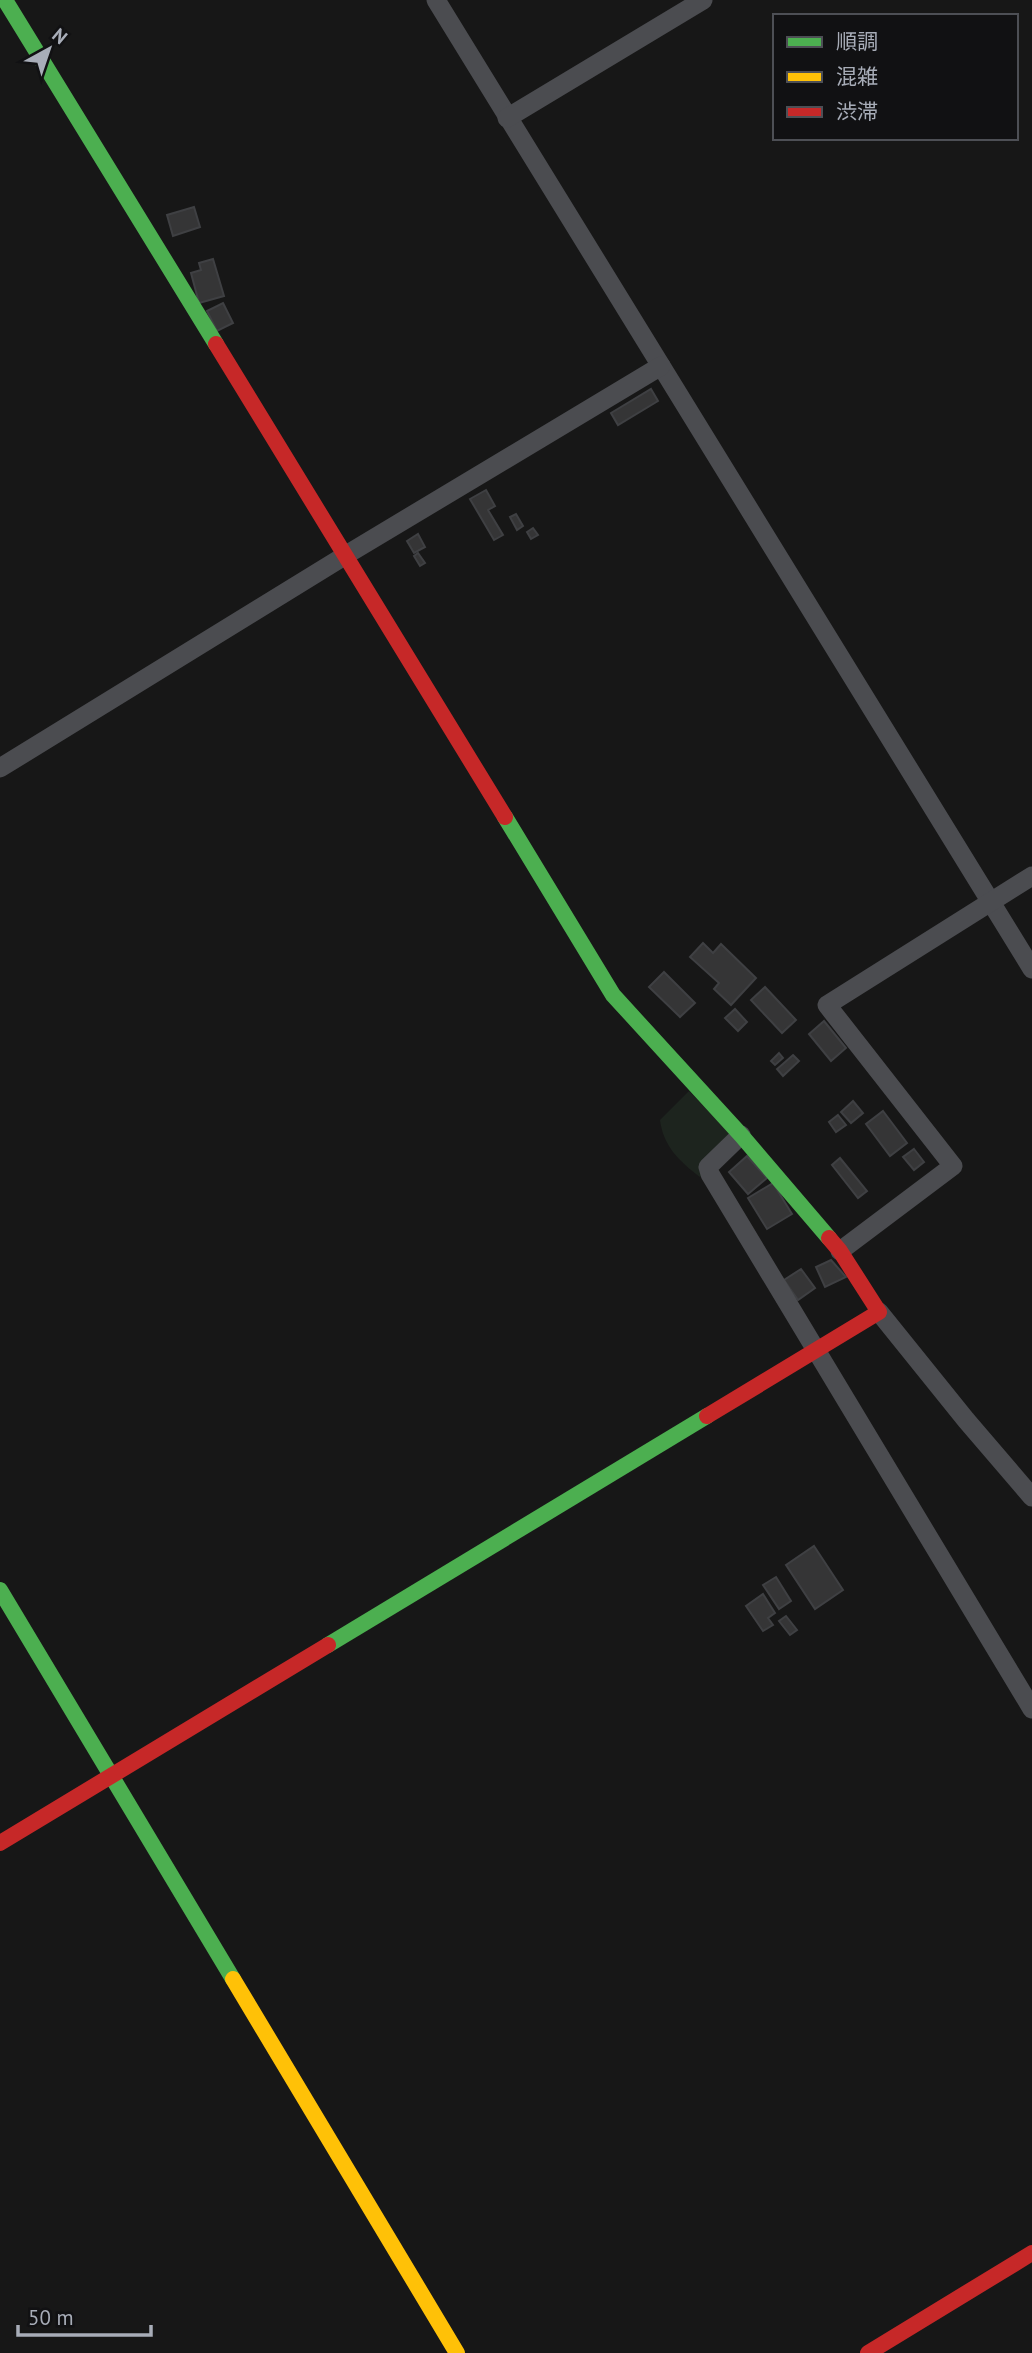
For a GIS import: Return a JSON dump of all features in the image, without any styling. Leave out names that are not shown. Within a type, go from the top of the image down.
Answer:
[{"type":"street","points":[[5,0],[613,995],[741,1135],[850,1244],[879,1312],[1032,1497]]},
{"type":"street","points":[[436,0],[1032,968]]},
{"type":"street","points":[[508,118],[703,0]]},
{"type":"street","points":[[0,768],[346,555],[661,366]]},
{"type":"street","points":[[850,1244],[953,1166],[827,1005],[1032,876]]},
{"type":"street","points":[[741,1135],[708,1167],[710,1174],[1032,1709]]},
{"type":"street","points":[[0,1843],[879,1312]]},
{"type":"street","points":[[0,1590],[457,2353]]},
{"type":"street","points":[[867,2353],[1032,2253]]},
{"type":"shaded area","points":[[689,1091],[735,1139],[700,1177],[669,1146],[660,1120]]},
{"type":"building","points":[[194,207],[200,227],[173,236],[167,215]]},
{"type":"building","points":[[213,259],[224,296],[199,303],[191,273],[201,270],[199,263]]},
{"type":"building","points":[[223,303],[233,323],[217,331],[207,311]]},
{"type":"building","points":[[651,389],[658,401],[618,425],[611,413]]},
{"type":"building","points":[[486,490],[495,506],[488,510],[503,535],[494,540],[470,499]]},
{"type":"building","points":[[516,514],[523,526],[517,530],[510,517]]},
{"type":"building","points":[[533,528],[538,535],[531,539],[527,532]]},
{"type":"building","points":[[418,534],[425,547],[414,553],[407,541]]},
{"type":"building","points":[[418,553],[425,563],[420,566],[414,556]]},
{"type":"building","points":[[703,943],[713,953],[721,944],[756,978],[731,1005],[714,989],[719,983],[690,957]]},
{"type":"building","points":[[664,972],[695,1003],[680,1017],[649,987]]},
{"type":"building","points":[[765,987],[796,1020],[782,1033],[751,1000]]},
{"type":"building","points":[[735,1009],[747,1022],[738,1031],[725,1018]]},
{"type":"building","points":[[824,1021],[846,1048],[831,1061],[809,1034]]},
{"type":"building","points":[[779,1053],[783,1058],[775,1065],[771,1061]]},
{"type":"building","points":[[793,1055],[799,1061],[783,1076],[777,1069]]},
{"type":"building","points":[[853,1101],[863,1113],[851,1123],[841,1112]]},
{"type":"building","points":[[883,1111],[907,1143],[890,1156],[866,1124]]},
{"type":"building","points":[[838,1115],[846,1125],[836,1132],[829,1122]]},
{"type":"building","points":[[914,1149],[924,1162],[914,1170],[903,1157]]},
{"type":"building","points":[[747,1156],[767,1178],[748,1194],[729,1172]]},
{"type":"building","points":[[840,1158],[867,1191],[858,1198],[832,1165]]},
{"type":"building","points":[[773,1183],[792,1214],[767,1229],[748,1198]]},
{"type":"building","points":[[831,1260],[846,1277],[825,1287],[816,1267]]},
{"type":"building","points":[[801,1269],[815,1288],[798,1300],[784,1280]]},
{"type":"building","points":[[814,1546],[843,1590],[815,1609],[786,1565]]},
{"type":"building","points":[[776,1577],[791,1601],[779,1609],[763,1585]]},
{"type":"building","points":[[763,1594],[775,1613],[768,1618],[773,1625],[763,1631],[746,1606]]},
{"type":"building","points":[[786,1616],[797,1630],[790,1635],[779,1621]]},
{"type":"traffic: fast","points":[[5,0],[216,344]]},
{"type":"traffic: fast","points":[[505,817],[613,995],[741,1135],[829,1238]]},
{"type":"traffic: fast","points":[[328,1645],[707,1416]]},
{"type":"traffic: fast","points":[[0,1590],[233,1979]]},
{"type":"traffic: slow","points":[[233,1979],[457,2353]]},
{"type":"traffic: jam","points":[[216,344],[505,817]]},
{"type":"traffic: jam","points":[[707,1416],[879,1312],[829,1238]]},
{"type":"traffic: jam","points":[[0,1843],[328,1645]]},
{"type":"traffic: jam","points":[[868,2353],[1032,2253]]}]
